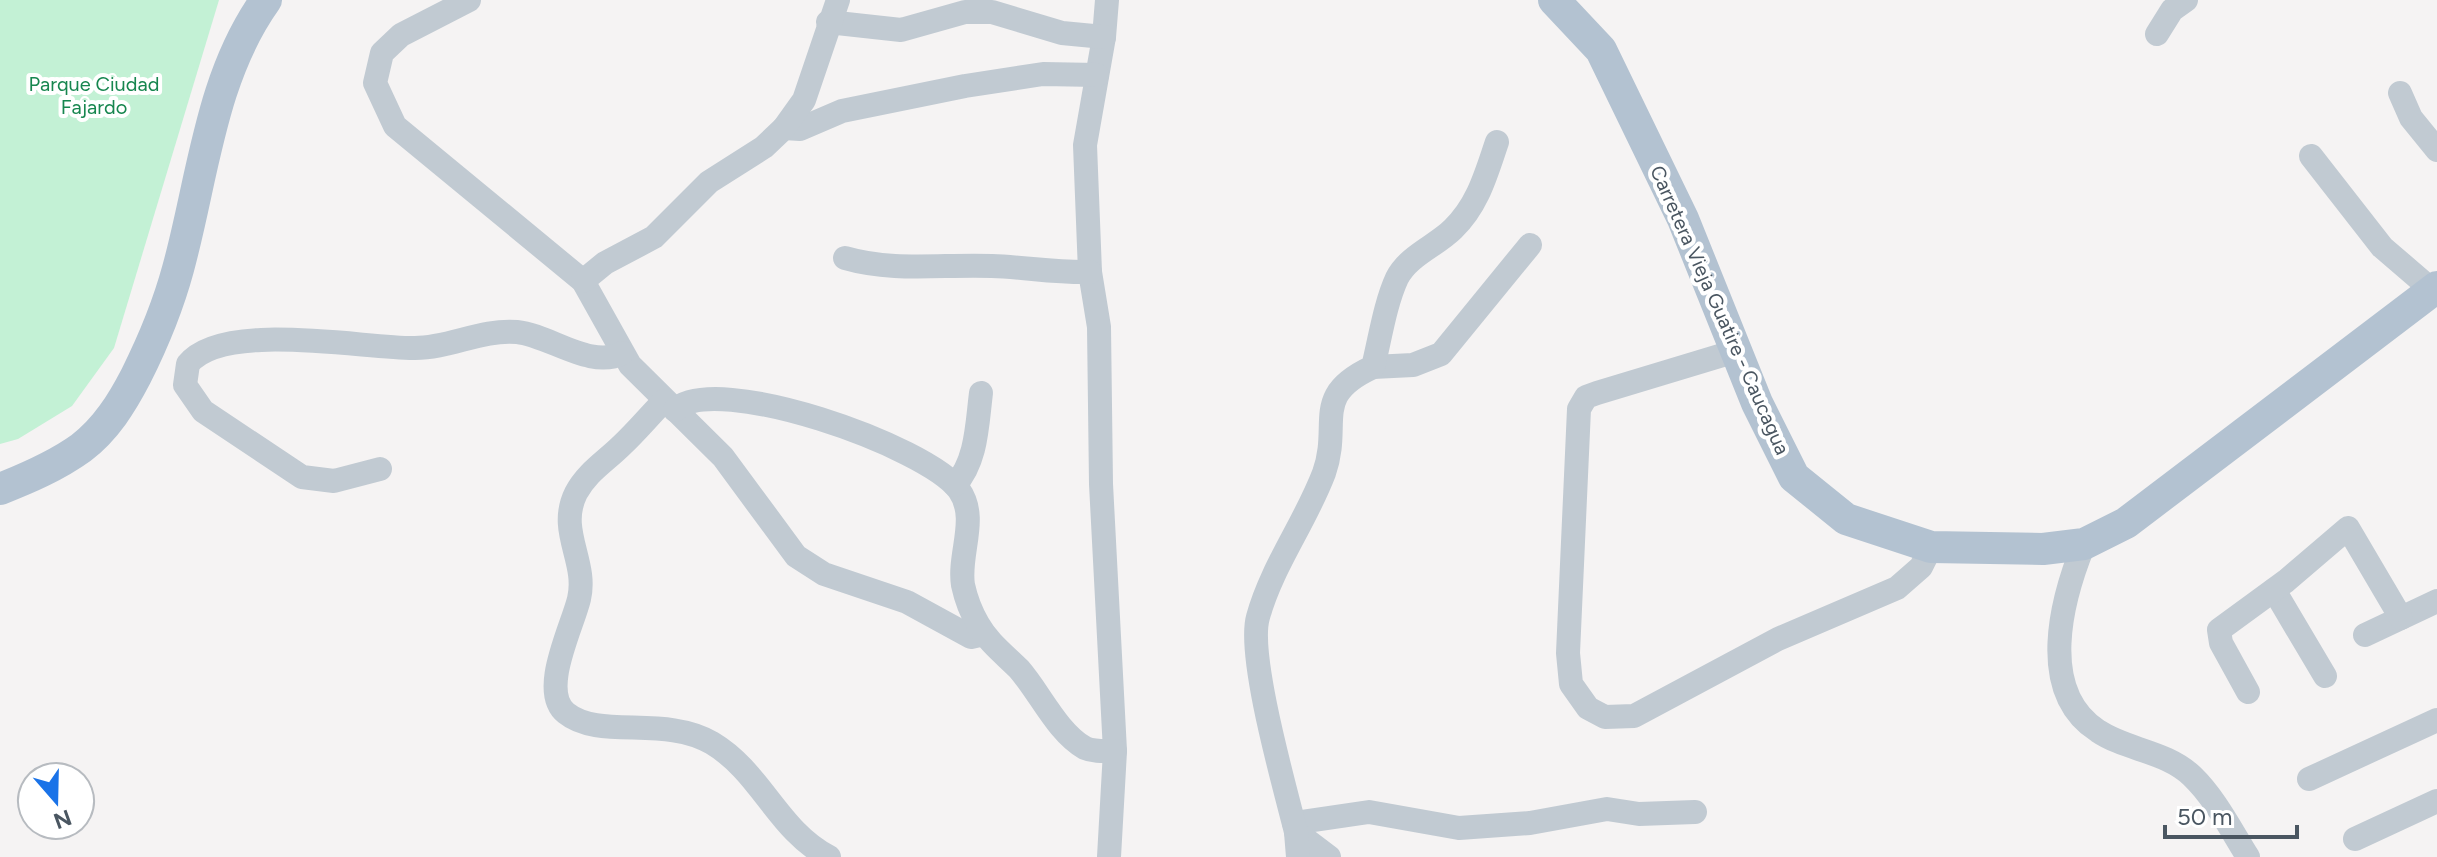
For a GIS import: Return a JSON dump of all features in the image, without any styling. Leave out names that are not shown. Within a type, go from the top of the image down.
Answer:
[{"type":"main road","points":[[0,489],[38,474],[83,446],[118,410],[151,347],[177,271],[212,121],[233,60],[249,24],[266,0]]},
{"type":"main road","name":"Carretera Vieja Guatire - Caucagua","points":[[1554,0],[1601,50],[1683,219],[1736,351],[1794,477],[1846,519],[1931,547],[2043,549],[2084,544],[2126,523],[2434,288]]},
{"type":"street","points":[[469,0],[387,46],[374,74],[387,115],[405,136],[467,182],[583,281],[622,353],[670,406],[723,457],[788,547],[805,563],[834,578],[907,602],[971,637],[984,634]]},
{"type":"street","points":[[1107,0],[1104,37],[1085,145],[1090,272],[1099,327],[1101,484],[1115,751],[1109,857]]},
{"type":"street","points":[[2157,34],[2172,10],[2186,0]]},
{"type":"street","points":[[583,281],[605,263],[654,237],[709,182],[764,147],[784,128],[804,100],[833,11],[901,30],[965,12],[992,12],[1062,33],[1104,37]]},
{"type":"street","points":[[784,128],[800,129],[842,111],[965,86],[1043,74],[1097,75]]},
{"type":"street","points":[[2400,93],[2411,118],[2437,150]]},
{"type":"street","points":[[1373,367],[1397,278],[1407,263],[1450,232],[1466,215],[1478,197],[1497,142]]},
{"type":"street","points":[[2311,156],[2382,247],[2434,288]]},
{"type":"street","points":[[1298,857],[1295,828],[1259,676],[1256,621],[1276,568],[1323,476],[1334,395],[1348,378],[1373,367],[1413,365],[1441,354],[1530,245]]},
{"type":"street","points":[[845,258],[901,267],[996,266],[1051,273],[1090,272]]},
{"type":"street","points":[[188,364],[215,348],[247,343],[320,340],[416,348],[504,331],[539,336],[595,357],[622,353]]},
{"type":"street","points":[[151,347],[188,364]]},
{"type":"street","points":[[1736,351],[1586,397],[1579,409],[1568,653],[1571,684],[1588,708],[1614,718],[1648,711],[1743,656],[1897,588],[1921,567],[1931,547]]},
{"type":"street","points":[[188,364],[185,385],[189,396],[203,411],[292,473],[323,481],[380,469]]},
{"type":"street","points":[[955,485],[963,477],[972,453],[981,393]]},
{"type":"street","points":[[829,857],[800,838],[751,777],[713,744],[668,728],[606,727],[584,723],[559,706],[555,677],[580,594],[580,571],[568,530],[571,507],[590,473],[670,406],[705,398],[825,419],[887,442],[955,485],[967,505],[968,516],[963,585],[971,611],[984,634],[1020,671],[1071,737],[1093,751],[1115,751]]},
{"type":"street","points":[[2248,692],[2221,643],[2219,630],[2274,590],[2348,528],[2401,618]]},
{"type":"street","points":[[2084,544],[2066,588],[2059,651],[2070,701],[2097,731],[2149,751],[2191,775],[2221,813],[2248,857]]},
{"type":"street","points":[[2274,590],[2325,676]]},
{"type":"street","points":[[2365,635],[2437,601]]},
{"type":"street","points":[[2309,779],[2437,720]]},
{"type":"street","points":[[2355,839],[2437,801]]},
{"type":"street","points":[[1295,828],[1369,812],[1459,828],[1530,823],[1607,809],[1639,814],[1695,812]]},
{"type":"street","points":[[1295,828],[1329,857]]},
{"type":"green space","name":"Parque Ciudad Fajardo","points":[[0,0],[219,0],[114,348],[72,406],[18,439],[0,444]]}]
